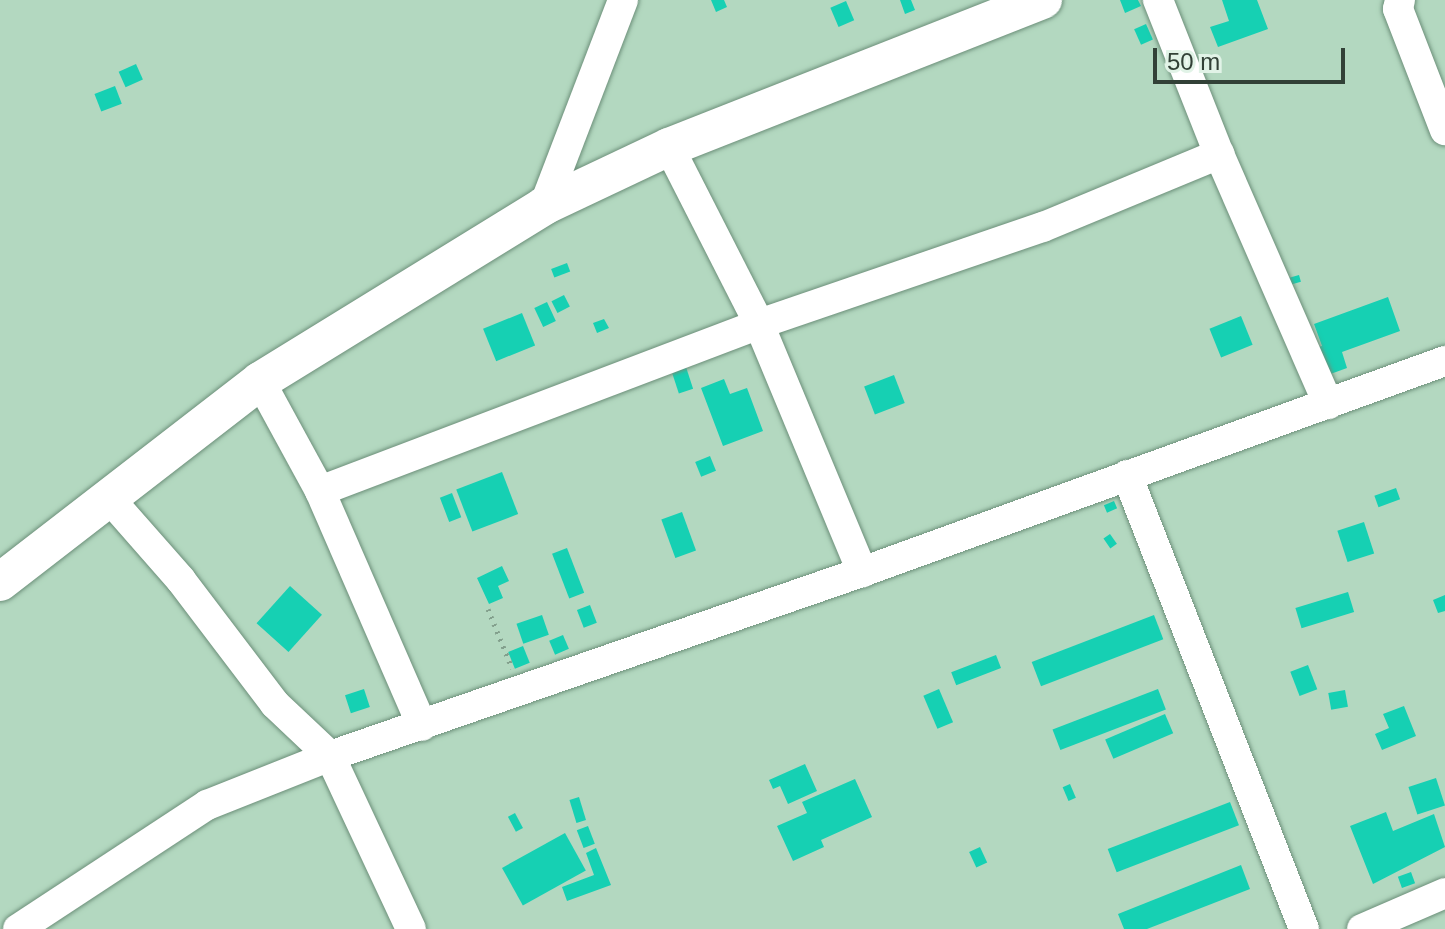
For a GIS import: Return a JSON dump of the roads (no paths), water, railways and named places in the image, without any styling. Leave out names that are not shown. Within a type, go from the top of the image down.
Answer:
[{"type":"street","points":[[544,206],[623,0]]},
{"type":"street","points":[[0,582],[260,381],[544,206],[669,147],[1043,0]]},
{"type":"street","points":[[1158,0],[1219,154],[1328,404]]},
{"type":"street","points":[[1400,0],[1398,9],[1445,130]]},
{"type":"street","points":[[669,147],[759,324],[862,572]]},
{"type":"street","points":[[320,491],[759,324],[1043,227],[1219,154]]},
{"type":"street","points":[[18,929],[207,805],[330,756],[862,572],[1445,361]]},
{"type":"street","points":[[260,381],[320,491],[422,726]]},
{"type":"street","points":[[1127,475],[1304,929]]},
{"type":"street","points":[[109,498],[181,580],[275,704],[330,756],[411,929]]},
{"type":"street","points":[[1362,929],[1445,893]]}]
